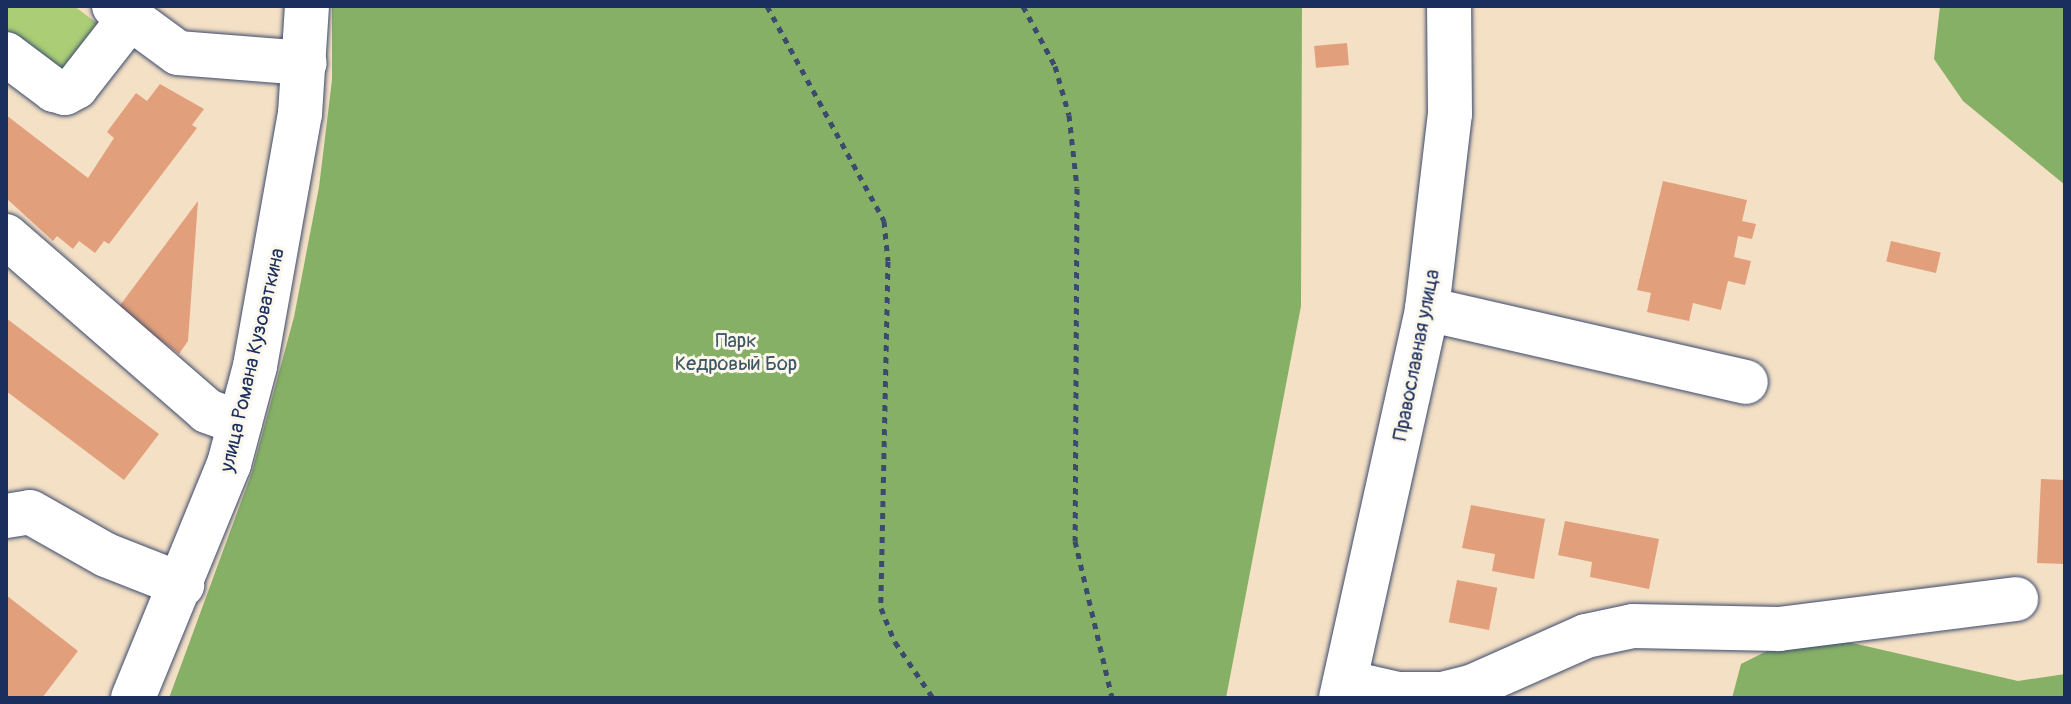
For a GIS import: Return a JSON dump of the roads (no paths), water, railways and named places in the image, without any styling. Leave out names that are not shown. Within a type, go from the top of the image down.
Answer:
[{"type":"street","name":"улица Романа Кузоваткина","points":[[133,698],[182,585],[240,423],[282,227],[305,63],[307,6]]},
{"type":"street","name":"Православная улица","points":[[1343,690],[1427,309],[1450,114],[1449,6]]},
{"type":"street","points":[[6,54],[54,90],[65,93],[76,87],[122,12],[178,53],[305,63]]},
{"type":"street","points":[[6,236],[207,411],[240,423]]},
{"type":"street","points":[[1427,309],[1746,382]]},
{"type":"street","points":[[6,516],[30,512],[106,555],[182,585]]},
{"type":"street","points":[[1343,690],[1442,694],[1471,687],[1586,636],[1633,626],[1779,629],[2016,599]]},
{"type":"park label","name":"Парк Кедровый Бор","points":[[736,352]]}]
